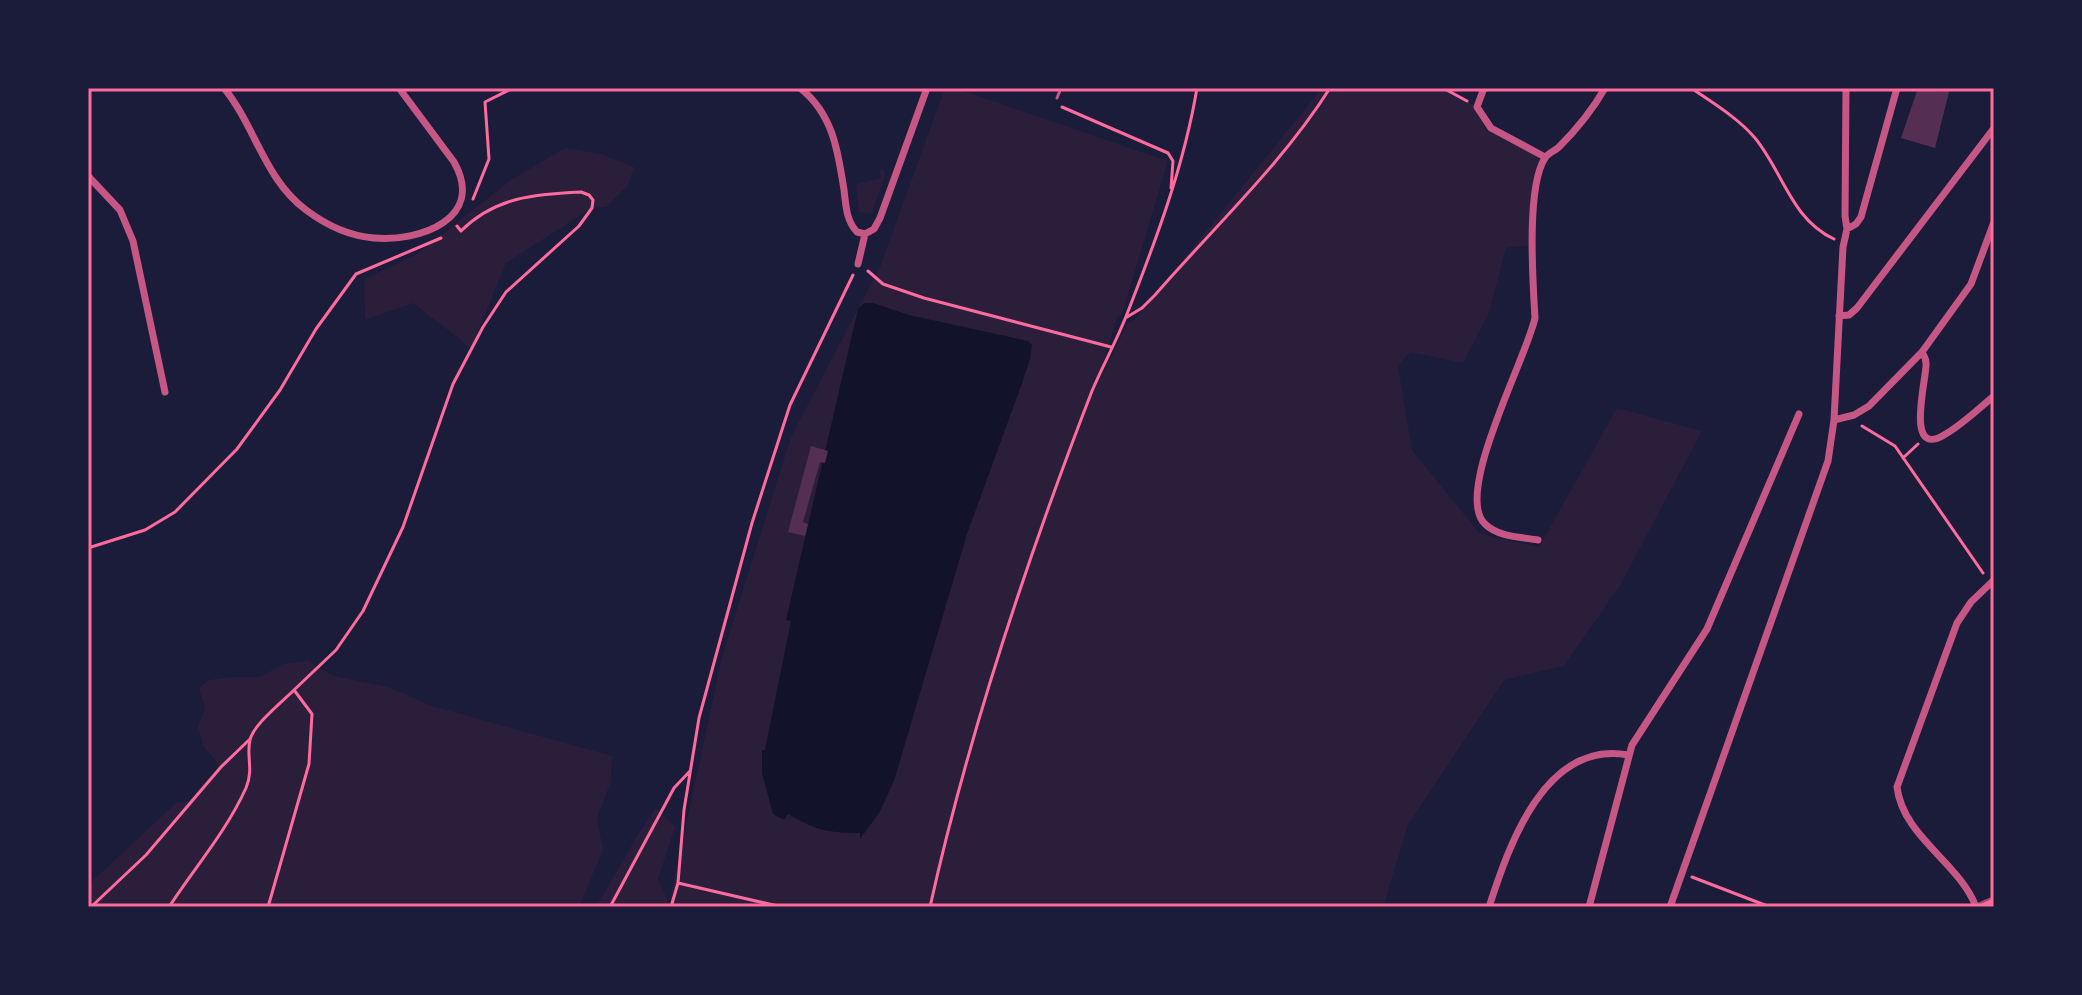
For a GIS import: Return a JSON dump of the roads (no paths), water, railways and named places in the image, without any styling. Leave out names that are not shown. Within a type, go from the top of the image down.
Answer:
[{"type":"main road","points":[[1982,907],[1994,902]]},
{"type":"street","points":[[224,88],[278,180],[295,202],[341,231],[373,238],[398,239],[441,225],[456,210],[462,189],[454,162],[399,88]]},
{"type":"street","points":[[800,88],[817,104],[829,123],[840,161],[848,217],[857,232],[865,234]]},
{"type":"street","points":[[858,264],[865,234],[877,224],[927,88]]},
{"type":"street","points":[[1484,88],[1477,107],[1491,128],[1545,157]]},
{"type":"street","points":[[1538,540],[1499,532],[1485,525],[1479,513],[1481,464],[1532,334],[1535,318],[1533,209],[1545,157],[1558,148],[1605,88]]},
{"type":"street","points":[[1670,907],[1828,461],[1834,420],[1843,247],[1847,229],[1846,88]]},
{"type":"street","points":[[1847,229],[1861,217],[1897,88]]},
{"type":"street","points":[[1839,316],[1849,315],[1857,308],[1994,128]]},
{"type":"street","points":[[88,176],[120,210],[133,241],[165,392]]},
{"type":"street","points":[[1834,420],[1854,415],[1869,406],[1922,352],[1971,284],[1994,222]]},
{"type":"street","points":[[1922,352],[1926,366],[1919,421],[1926,436],[1943,436],[1994,396]]},
{"type":"street","points":[[1589,907],[1628,755],[1707,629],[1799,414]]},
{"type":"street","points":[[1976,907],[1968,890],[1904,812],[1897,787],[1957,623],[1964,611],[1992,582]]},
{"type":"street","points":[[1489,907],[1515,835],[1552,782],[1583,758],[1615,752],[1628,755]]},
{"type":"lane","points":[[1057,98],[1061,88]]},
{"type":"tram line","points":[[1971,907],[1994,897]]}]
